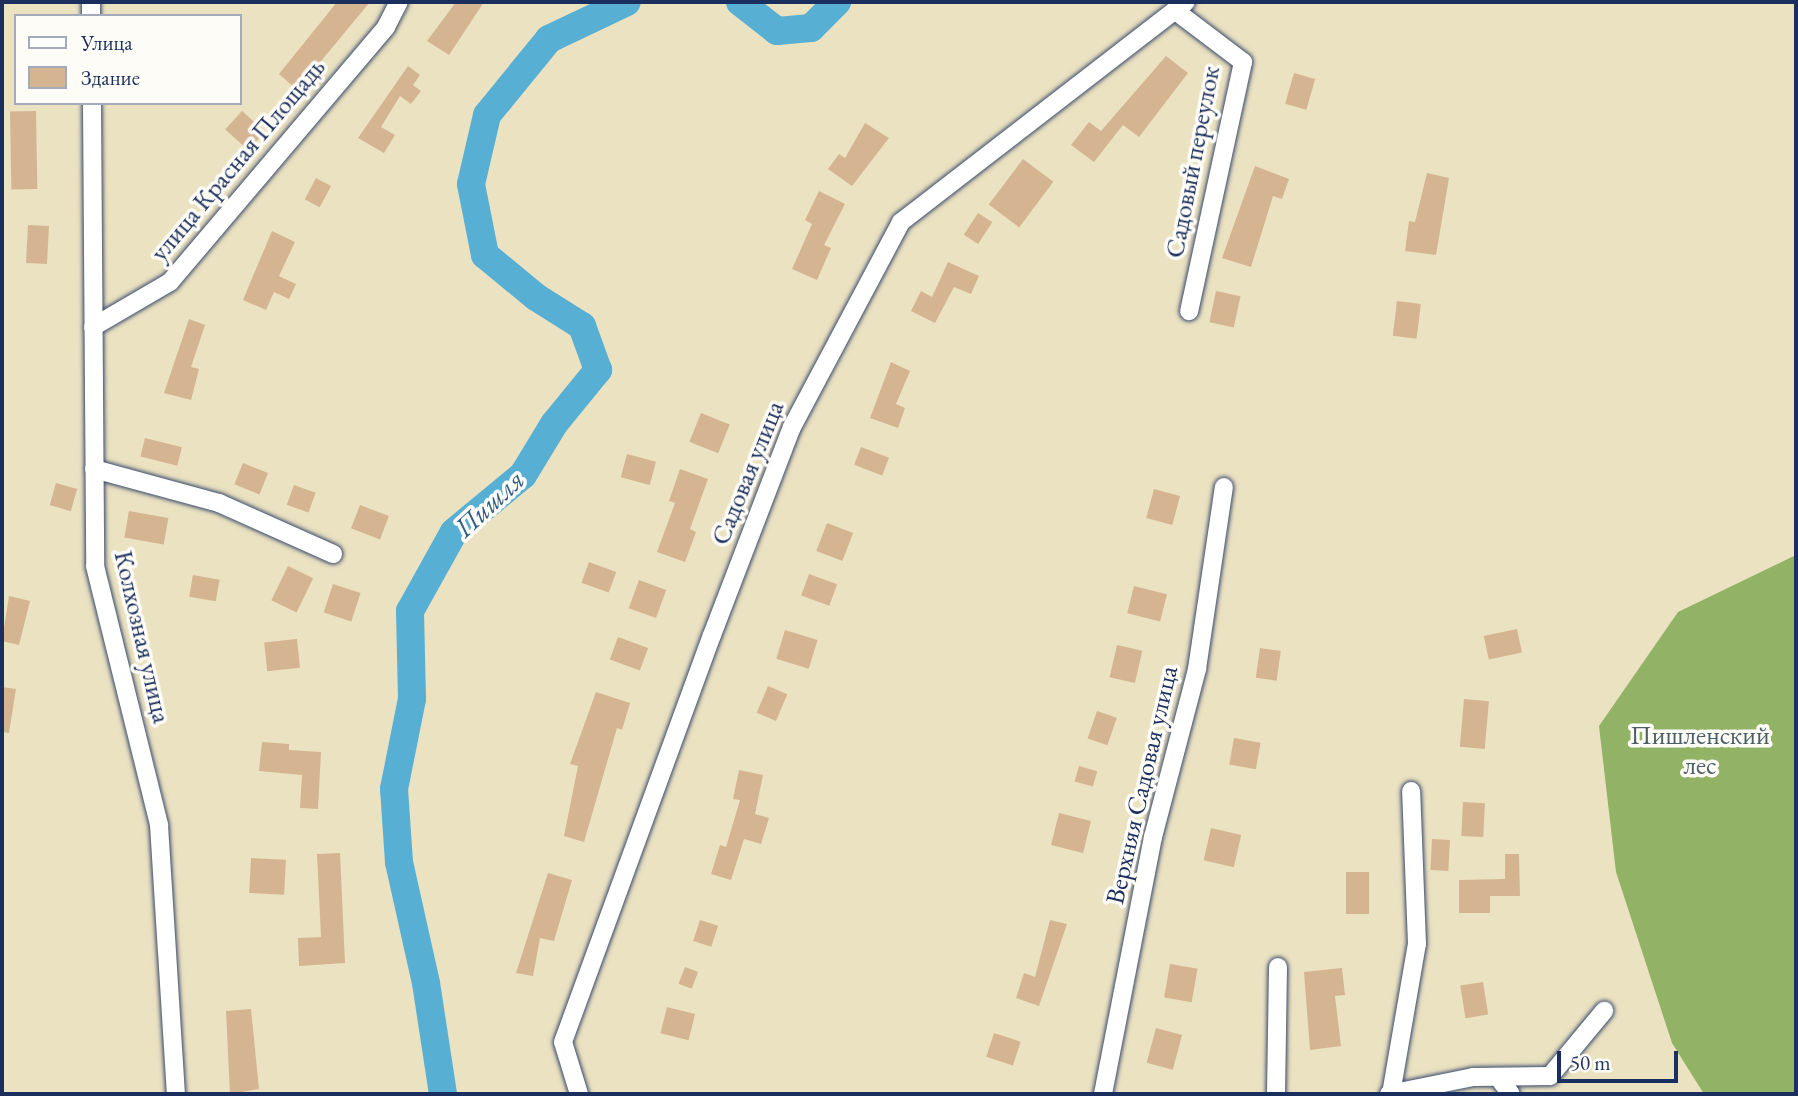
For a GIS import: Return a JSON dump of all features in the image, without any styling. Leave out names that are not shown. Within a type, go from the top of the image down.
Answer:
[{"type":"street","name":"улица Красная Площадь","points":[[93,327],[170,282],[386,27],[399,2]]},
{"type":"street","name":"Садовый переулок","points":[[1181,7],[1243,62],[1189,312]]},
{"type":"street","name":"Садовая улица","points":[[579,1094],[563,1042],[712,635],[792,427],[901,222],[1181,7]]},
{"type":"street","name":"Колхозная улица","points":[[92,105],[95,566],[159,825],[176,1094]]},
{"type":"street","points":[[94,469],[219,503],[332,554]]},
{"type":"street","name":"Верхняя Садовая улица","points":[[1103,1094],[1153,837],[1197,668],[1224,487]]},
{"type":"street","points":[[1411,791],[1417,944],[1390,1094],[1498,1077],[1550,1076],[1604,1011]]},
{"type":"street","points":[[1276,1094],[1278,967]]},
{"type":"street","points":[[1498,1077],[1511,1094]]},
{"type":"green space","name":"Пишленский лес","points":[[1796,555],[1796,1094],[1704,1094],[1672,1043],[1616,872],[1599,726],[1678,612]]},
{"type":"building","points":[[337,2],[370,2],[297,90],[279,74]]},
{"type":"building","points":[[456,2],[484,2],[449,55],[427,41]]},
{"type":"building","points":[[1166,56],[1188,73],[1139,137],[1123,125],[1094,162],[1071,145],[1089,122],[1101,131]]},
{"type":"building","points":[[408,66],[420,75],[413,85],[421,91],[411,104],[400,96],[381,127],[395,135],[384,153],[358,138]]},
{"type":"building","points":[[1294,73],[1315,79],[1306,110],[1285,104]]},
{"type":"building","points":[[10,111],[36,111],[37,189],[11,189]]},
{"type":"building","points":[[242,111],[265,132],[248,150],[225,130]]},
{"type":"building","points":[[865,123],[889,138],[852,186],[828,169],[839,154],[845,158]]},
{"type":"building","points":[[1023,159],[1053,182],[1019,227],[989,205]]},
{"type":"building","points":[[1255,166],[1289,179],[1282,199],[1273,196],[1251,267],[1222,258]]},
{"type":"building","points":[[1427,173],[1449,178],[1436,255],[1405,251],[1409,221],[1415,222]]},
{"type":"building","points":[[316,178],[331,186],[320,207],[305,199]]},
{"type":"building","points":[[819,191],[845,204],[824,245],[831,248],[817,280],[792,269],[812,224],[805,220]]},
{"type":"building","points":[[978,213],[992,222],[978,244],[964,235]]},
{"type":"building","points":[[28,225],[49,226],[47,264],[26,263]]},
{"type":"building","points":[[272,231],[295,242],[279,276],[296,284],[289,299],[274,292],[266,310],[243,300]]},
{"type":"building","points":[[948,262],[979,276],[971,294],[954,287],[935,323],[911,311],[921,291],[932,297]]},
{"type":"building","points":[[1216,291],[1240,296],[1234,327],[1209,322]]},
{"type":"building","points":[[1397,301],[1421,304],[1417,339],[1393,336]]},
{"type":"building","points":[[189,319],[205,325],[191,367],[199,369],[191,400],[164,393]]},
{"type":"building","points":[[891,362],[910,371],[896,404],[905,408],[898,428],[870,418]]},
{"type":"building","points":[[701,413],[730,425],[718,453],[689,442]]},
{"type":"building","points":[[145,438],[182,447],[177,466],[140,456]]},
{"type":"building","points":[[861,447],[889,458],[882,475],[854,465]]},
{"type":"building","points":[[627,454],[656,462],[650,485],[621,477]]},
{"type":"building","points":[[243,463],[268,473],[259,494],[234,484]]},
{"type":"building","points":[[680,469],[708,479],[690,529],[696,532],[685,562],[657,552],[675,503],[669,501]]},
{"type":"building","points":[[56,483],[77,489],[71,511],[50,505]]},
{"type":"building","points":[[294,485],[316,493],[308,513],[287,505]]},
{"type":"building","points":[[1154,489],[1180,496],[1172,525],[1146,518]]},
{"type":"building","points":[[360,505],[389,516],[380,539],[351,528]]},
{"type":"building","points":[[129,511],[168,518],[164,545],[124,538]]},
{"type":"building","points":[[827,523],[853,533],[842,561],[816,551]]},
{"type":"building","points":[[589,562],[616,572],[609,593],[581,583]]},
{"type":"building","points":[[288,566],[313,578],[297,612],[271,600]]},
{"type":"building","points":[[809,574],[837,584],[829,606],[801,596]]},
{"type":"building","points":[[193,575],[220,580],[216,601],[189,597]]},
{"type":"building","points":[[639,580],[666,590],[656,618],[629,608]]},
{"type":"building","points":[[333,584],[361,593],[351,621],[324,613]]},
{"type":"building","points":[[1134,586],[1167,594],[1160,621],[1127,613]]},
{"type":"building","points":[[9,596],[30,601],[19,645],[2,641]]},
{"type":"building","points":[[1517,629],[1522,652],[1489,660],[1484,636]]},
{"type":"building","points":[[785,630],[818,640],[809,669],[776,659]]},
{"type":"building","points":[[618,637],[648,648],[640,670],[610,660]]},
{"type":"building","points":[[297,639],[300,668],[267,671],[264,642]]},
{"type":"building","points":[[1117,645],[1142,651],[1135,683],[1110,677]]},
{"type":"building","points":[[1260,648],[1281,651],[1277,681],[1256,678]]},
{"type":"building","points":[[768,686],[787,694],[776,721],[757,713]]},
{"type":"building","points":[[2,687],[16,689],[9,733],[2,732]]},
{"type":"building","points":[[596,692],[630,703],[622,730],[617,728],[584,842],[564,836],[578,766],[570,764]]},
{"type":"building","points":[[1464,699],[1489,701],[1485,749],[1460,747]]},
{"type":"building","points":[[1097,711],[1117,718],[1107,745],[1088,738]]},
{"type":"building","points":[[1234,738],[1261,743],[1256,769],[1229,765]]},
{"type":"building","points":[[262,742],[289,744],[289,750],[321,752],[318,809],[300,808],[302,775],[259,771]]},
{"type":"building","points":[[1079,766],[1097,771],[1093,787],[1075,781]]},
{"type":"building","points":[[739,770],[763,775],[755,814],[769,818],[761,844],[744,839],[731,880],[711,874],[720,845],[726,847],[740,800],[733,799]]},
{"type":"building","points":[[1463,802],[1485,803],[1483,837],[1461,836]]},
{"type":"building","points":[[1059,813],[1091,821],[1083,853],[1051,845]]},
{"type":"building","points":[[1211,828],[1241,835],[1234,867],[1204,860]]},
{"type":"building","points":[[1432,839],[1450,840],[1448,871],[1430,870]]},
{"type":"building","points":[[340,853],[345,963],[299,966],[298,938],[321,937],[317,854]]},
{"type":"building","points":[[1505,854],[1519,854],[1520,896],[1490,896],[1490,913],[1459,913],[1459,880],[1505,879]]},
{"type":"building","points":[[251,858],[286,860],[284,895],[249,893]]},
{"type":"building","points":[[1346,872],[1369,872],[1369,914],[1346,914]]},
{"type":"building","points":[[548,873],[572,880],[554,941],[540,938],[533,976],[516,973]]},
{"type":"building","points":[[700,920],[718,926],[711,947],[693,941]]},
{"type":"building","points":[[1050,920],[1067,924],[1039,1006],[1016,998],[1024,973],[1035,977]]},
{"type":"building","points":[[1170,964],[1198,969],[1192,1002],[1164,997]]},
{"type":"building","points":[[685,967],[698,972],[692,989],[679,984]]},
{"type":"building","points":[[1342,968],[1345,995],[1335,996],[1341,1046],[1310,1050],[1304,972]]},
{"type":"building","points":[[1483,982],[1488,1015],[1465,1018],[1460,986]]},
{"type":"building","points":[[667,1007],[695,1014],[689,1040],[660,1033]]},
{"type":"building","points":[[251,1009],[259,1089],[230,1094],[226,1011]]},
{"type":"building","points":[[1156,1028],[1182,1035],[1173,1070],[1147,1063]]},
{"type":"building","points":[[994,1033],[1021,1042],[1013,1065],[986,1057]]},
{"type":"waterway","name":"Пишля","points":[[443,1094],[426,983],[399,862],[394,789],[412,699],[410,611],[454,532],[523,475],[554,424],[598,370],[582,326],[536,297],[485,255],[471,184],[487,115],[549,39],[627,2]]},
{"type":"waterway","name":"Пишля","points":[[740,2],[777,31],[811,28],[837,2]]}]
